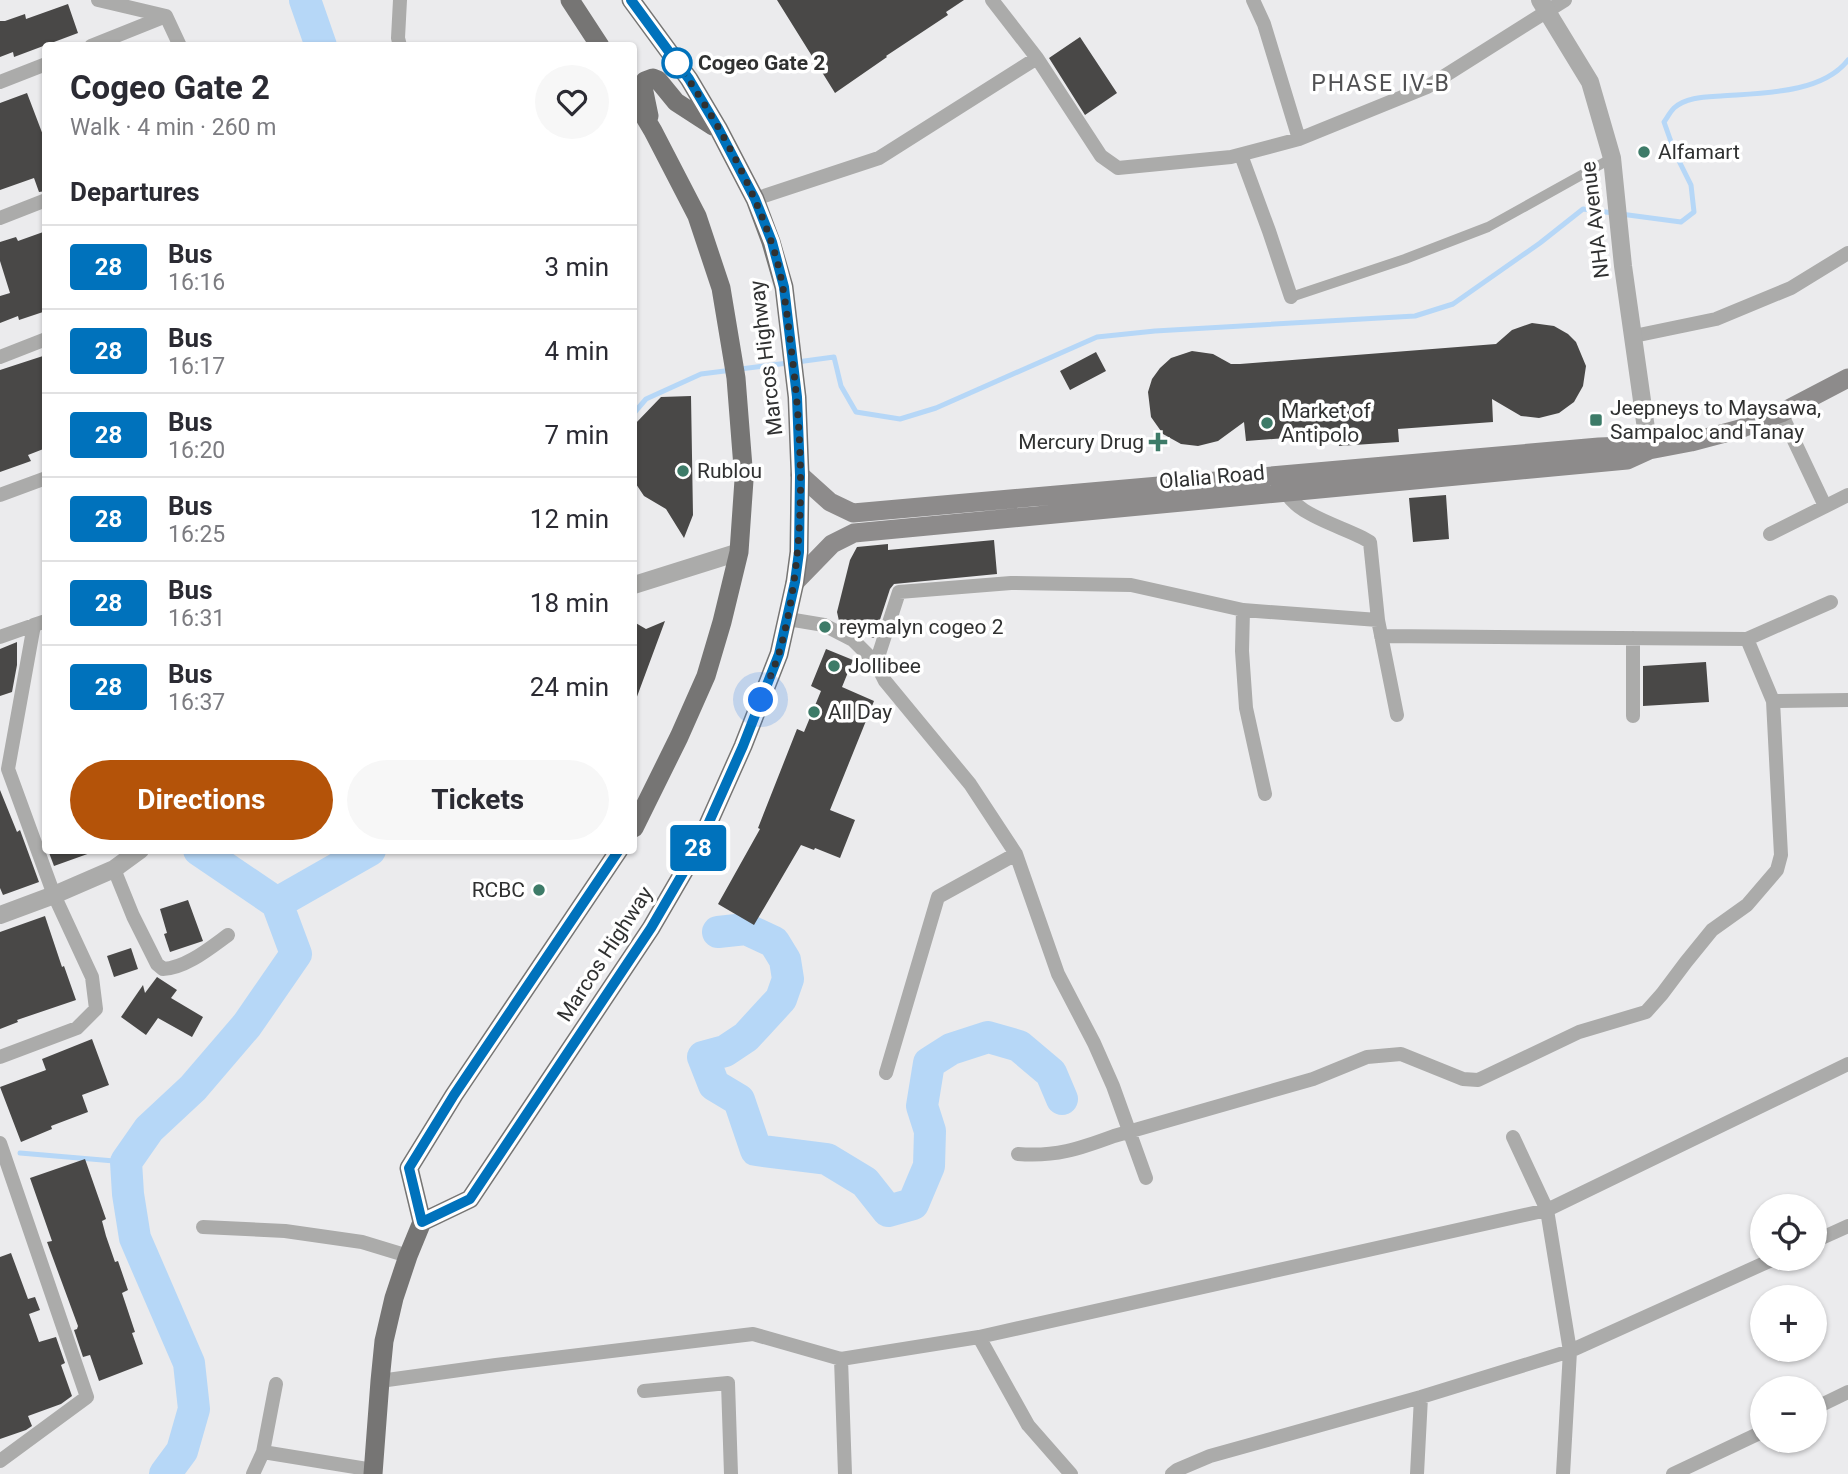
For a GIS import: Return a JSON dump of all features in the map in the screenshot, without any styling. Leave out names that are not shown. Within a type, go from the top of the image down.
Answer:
[{"type":"main road","points":[[570,0],[597,42]]},
{"type":"main road","name":"Marcos Highway","points":[[422,1222],[470,1199],[651,928],[697,849],[743,746],[779,654],[795,582],[799,552],[800,475],[797,397],[784,287],[772,242],[755,199],[718,128],[689,79],[631,0]]},
{"type":"main road","points":[[653,131],[643,87],[649,78],[658,79],[676,102],[718,128]]},
{"type":"main road","name":"Marcos Highway","points":[[637,104],[692,207],[704,234],[721,288],[736,378],[744,480],[739,552],[706,676],[637,822]]},
{"type":"main road","name":"Olalia Road","points":[[795,582],[832,544],[854,533],[1600,447],[1625,446],[1649,450],[1740,429],[1781,413],[1848,378]]},
{"type":"main road","name":"Olalia Road","points":[[800,475],[830,502],[853,513],[1284,484]]},
{"type":"main road","points":[[373,1472],[384,1341],[394,1298],[422,1222],[409,1168],[454,1095],[616,854]]},
{"type":"street","points":[[97,0],[166,16]]},
{"type":"street","points":[[399,42],[400,0]]},
{"type":"street","points":[[992,0],[1037,58],[1101,156],[1118,168],[1236,156],[1299,139],[1427,86],[1544,6],[1565,0]]},
{"type":"street","points":[[1253,0],[1264,24],[1299,139]]},
{"type":"street","name":"NHA Avenue","points":[[1544,6],[1590,82],[1612,158],[1623,266],[1649,450]]},
{"type":"street","points":[[101,42],[166,16]]},
{"type":"street","points":[[166,16],[178,42]]},
{"type":"street","points":[[755,199],[879,158],[1037,58]]},
{"type":"street","points":[[0,82],[42,66]]},
{"type":"street","points":[[1236,156],[1269,231],[1291,297],[1488,228],[1612,158]]},
{"type":"street","points":[[0,218],[42,202]]},
{"type":"street","points":[[1634,336],[1716,319],[1791,288],[1848,253]]},
{"type":"street","points":[[0,357],[42,341]]},
{"type":"street","points":[[1781,413],[1825,506]]},
{"type":"street","points":[[0,495],[42,479]]},
{"type":"street","points":[[1284,484],[1304,512],[1359,534],[1370,542],[1378,620],[1397,715]]},
{"type":"street","points":[[1770,534],[1848,495]]},
{"type":"street","points":[[637,584],[739,552]]},
{"type":"street","points":[[876,663],[899,592],[1011,583],[1131,585],[1243,610],[1378,620]]},
{"type":"street","points":[[1381,636],[1747,639],[1831,602]]},
{"type":"street","points":[[1243,610],[1242,652],[1246,708],[1265,794]]},
{"type":"street","points":[[788,619],[824,625],[853,640],[876,663],[885,681],[970,784],[1016,854],[1058,974],[1094,1043],[1146,1178]]},
{"type":"street","points":[[0,637],[40,623]]},
{"type":"street","points":[[0,1057],[77,1028],[96,1009],[92,976],[54,895],[4,771],[40,623]]},
{"type":"street","points":[[1633,638],[1633,716]]},
{"type":"street","points":[[1018,1154],[1047,1155],[1069,1151],[1314,1079],[1367,1057],[1401,1054],[1463,1079],[1478,1080],[1579,1032],[1646,1012],[1713,930],[1747,905],[1777,870],[1781,855],[1773,701],[1747,639]]},
{"type":"street","points":[[1773,701],[1848,700]]},
{"type":"street","points":[[0,915],[114,869],[135,854]]},
{"type":"street","points":[[886,1073],[938,897],[1016,854]]},
{"type":"street","points":[[114,869],[133,916],[163,969],[186,962],[228,935]]},
{"type":"street","points":[[380,1381],[753,1334],[841,1359],[979,1337],[1547,1210],[1848,1064]]},
{"type":"street","points":[[1513,1137],[1547,1210],[1570,1351],[1563,1474]]},
{"type":"street","points":[[0,1143],[87,1397],[0,1461]]},
{"type":"street","points":[[1827,1236],[1848,1226]]},
{"type":"street","points":[[203,1227],[285,1231],[362,1242],[408,1256]]},
{"type":"street","points":[[1172,1474],[1210,1456],[1421,1397],[1570,1351],[1750,1270]]},
{"type":"street","points":[[979,1337],[1028,1425],[1071,1474]]},
{"type":"street","points":[[841,1359],[845,1474]]},
{"type":"street","points":[[253,1474],[263,1452],[276,1384]]},
{"type":"street","points":[[644,1391],[728,1384],[731,1474]]},
{"type":"street","points":[[1827,1402],[1848,1392]]},
{"type":"street","points":[[1417,1474],[1421,1397]]},
{"type":"street","points":[[1673,1474],[1750,1438]]},
{"type":"street","points":[[263,1452],[373,1472]]},
{"type":"building","points":[[777,0],[964,0],[946,12],[948,15],[835,93]]},
{"type":"building","points":[[68,4],[78,33],[54,42],[42,42],[42,46],[14,57],[13,52],[0,57],[0,21],[25,14],[26,19]]},
{"type":"building","points":[[1080,37],[1117,93],[1085,115],[1049,58]]},
{"type":"building","points":[[27,93],[42,132],[42,192],[39,192],[34,178],[0,190],[0,103]]},
{"type":"building","points":[[42,232],[42,312],[19,320],[18,316],[0,323],[0,296],[10,293],[0,261],[0,242],[16,237],[18,241]]},
{"type":"building","points":[[1532,323],[1554,326],[1568,334],[1576,342],[1586,366],[1583,386],[1574,402],[1559,413],[1539,418],[1521,416],[1492,399],[1493,422],[1398,429],[1399,442],[1339,446],[1338,434],[1246,441],[1244,422],[1218,441],[1198,446],[1181,444],[1163,434],[1151,417],[1148,392],[1152,379],[1171,358],[1192,351],[1213,354],[1231,364],[1240,364],[1496,344],[1512,330]]},
{"type":"building","points":[[1096,352],[1106,371],[1070,390],[1060,371]]},
{"type":"building","points":[[42,356],[42,450],[28,455],[31,461],[0,472],[0,370]]},
{"type":"building","points":[[691,396],[693,515],[684,538],[666,509],[644,496],[637,486],[637,422],[661,397]]},
{"type":"building","points":[[1446,495],[1449,539],[1413,542],[1409,498]]},
{"type":"building","points":[[994,540],[997,574],[894,584],[874,638],[839,621],[837,612],[850,560],[857,547],[888,544],[888,550]]},
{"type":"building","points":[[665,621],[637,697],[637,624],[646,629]]},
{"type":"building","points":[[17,642],[17,665],[12,692],[0,696],[0,649]]},
{"type":"building","points":[[826,649],[853,660],[842,687],[874,701],[830,810],[855,820],[840,858],[801,845],[754,925],[718,904],[760,829],[758,828],[797,729],[804,732],[821,691],[811,686]]},
{"type":"building","points":[[1706,662],[1709,702],[1643,706],[1643,666]]},
{"type":"building","points":[[0,790],[17,832],[20,830],[39,882],[3,895],[0,888]]},
{"type":"building","points":[[50,854],[87,854],[54,866]]},
{"type":"building","points":[[188,900],[203,941],[170,952],[160,909]]},
{"type":"building","points":[[45,916],[76,1000],[17,1020],[18,1022],[0,1029],[0,932]]},
{"type":"building","points":[[131,948],[138,969],[114,977],[107,956]]},
{"type":"building","points":[[157,977],[177,990],[171,998],[203,1017],[192,1037],[158,1018],[146,1035],[121,1017],[143,985],[145,993]]},
{"type":"building","points":[[92,1039],[109,1085],[82,1095],[88,1112],[51,1126],[52,1129],[21,1142],[0,1087],[46,1070],[42,1059]]},
{"type":"building","points":[[85,1159],[106,1219],[102,1221],[106,1236],[128,1290],[122,1293],[143,1364],[99,1381],[90,1355],[83,1357],[74,1330],[78,1326],[47,1242],[52,1241],[30,1178]]},
{"type":"building","points":[[11,1253],[28,1299],[35,1297],[40,1310],[29,1314],[39,1342],[56,1337],[65,1363],[61,1365],[72,1396],[61,1404],[28,1416],[32,1426],[26,1430],[0,1439],[0,1257]]},
{"type":"waterway","points":[[305,0],[320,42]]},
{"type":"waterway","points":[[797,362],[834,357],[841,386],[856,412],[900,419],[936,408],[1097,337],[1155,331],[1415,316],[1453,304],[1583,209],[1681,222],[1694,212],[1691,185],[1675,153],[1664,122],[1674,108],[1696,98],[1807,86],[1823,80],[1848,60]]},
{"type":"waterway","points":[[637,410],[646,399],[701,374],[788,363]]},
{"type":"waterway","points":[[165,1474],[182,1451],[194,1409],[189,1363],[135,1238],[126,1162],[149,1129],[193,1088],[247,1025],[296,954],[277,903],[205,854]]},
{"type":"waterway","points":[[277,903],[363,854]]},
{"type":"waterway","points":[[718,932],[746,929],[774,942],[785,960],[788,979],[781,999],[746,1037],[725,1051],[703,1057],[714,1085],[739,1100],[756,1150],[827,1159],[865,1182],[888,1211],[913,1204],[929,1166],[930,1131],[922,1106],[929,1063],[951,1049],[988,1037],[1019,1046],[1051,1073],[1062,1099]]},
{"type":"waterway","points":[[20,1153],[126,1162]]},
{"type":"bus line","name":"28","points":[[616,854],[454,1095],[409,1168],[422,1222],[470,1199],[651,928],[697,849],[743,746],[779,654],[795,582],[799,552],[800,475],[797,397],[784,287],[772,242],[741,169],[718,128],[689,79],[631,0]]},
{"type":"place","name":"Cogeo Gate 2","points":[[677,63]]},
{"type":"place","name":"Alfamart","points":[[1644,152]]},
{"type":"place","name":"Jeepneys to Maysawa, Sampaloc and Tanay","points":[[1596,420]]},
{"type":"place","name":"Market of Antipolo","points":[[1267,423]]},
{"type":"place","name":"Mercury Drug","points":[[1158,442]]},
{"type":"place","name":"Rublou","points":[[683,471]]},
{"type":"place","name":"reymalyn cogeo 2","points":[[825,627]]},
{"type":"place","name":"Jollibee","points":[[834,666]]},
{"type":"place","name":"All Day","points":[[814,712]]},
{"type":"place","name":"RCBC","points":[[539,890]]},
{"type":"district","name":"PHASE IV-B","points":[[1381,83]]},
{"type":"route","points":[[677,63],[741,169],[772,242],[784,287],[797,397],[799,552],[788,619],[779,654],[761,700]]}]
